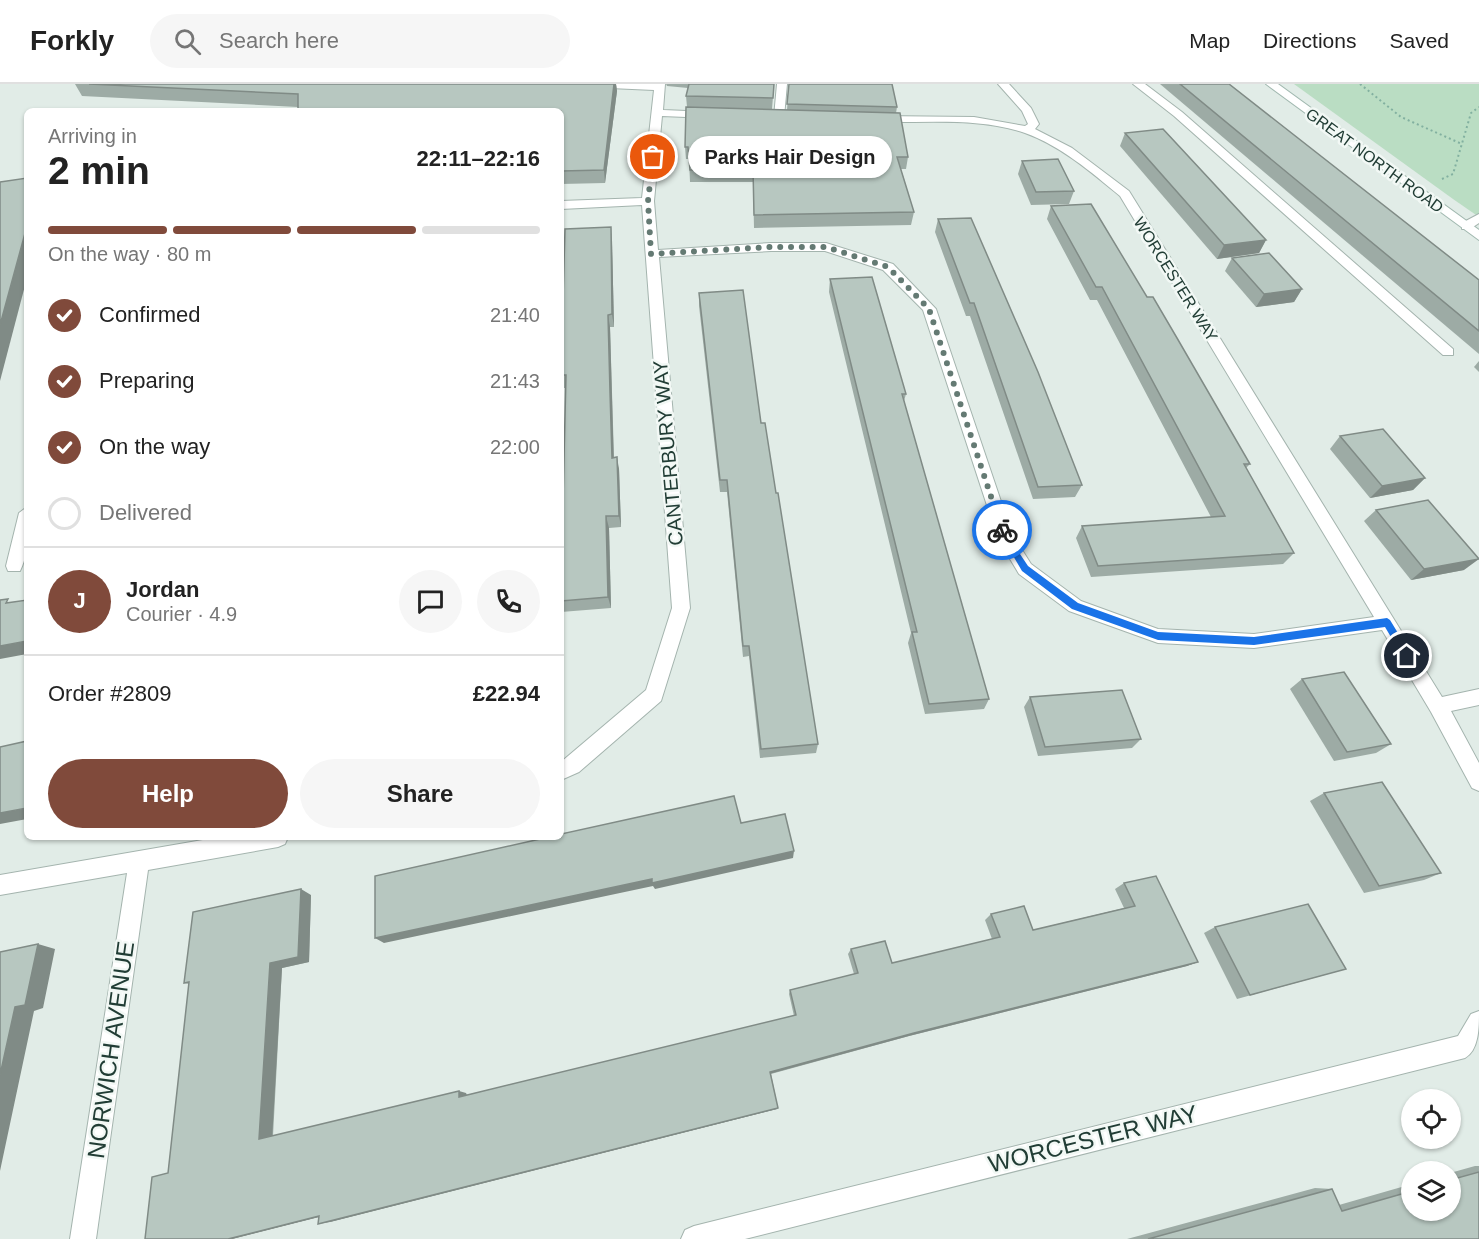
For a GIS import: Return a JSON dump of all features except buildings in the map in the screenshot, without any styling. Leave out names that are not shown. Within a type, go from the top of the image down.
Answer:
[{"type":"street","name":"CANTERBURY WAY","points":[[564,770],[572,766],[654,694],[681,608],[648,201],[659,86],[588,84]]},
{"type":"street","points":[[780,117],[782,84]]},
{"type":"street","points":[[1003,84],[1027,110],[1034,124],[1028,130]]},
{"type":"street","points":[[1138,84],[1178,114],[1449,352]]},
{"type":"street","name":"GREAT NORTH ROAD","points":[[1271,84],[1479,236]]},
{"type":"street","points":[[657,113],[724,116]]},
{"type":"street","name":"WORCESTER WAY","points":[[860,119],[964,121],[1028,130],[1084,159],[1125,194],[1438,706],[1479,782]]},
{"type":"street","points":[[564,205],[648,201]]},
{"type":"street","points":[[1466,226],[1479,218]]},
{"type":"street","points":[[651,254],[771,247],[826,247],[888,267],[929,309],[1004,535],[1025,568],[1075,606],[1158,636],[1254,641],[1387,622]]},
{"type":"street","points":[[14,566],[24,525]]},
{"type":"street","points":[[1438,706],[1479,697]]},
{"type":"street","points":[[0,885],[261,840]]},
{"type":"street","name":"NORWICH AVENUE","points":[[83,1239],[139,861]]},
{"type":"street","name":"WORCESTER WAY","points":[[694,1239],[1466,1046],[1479,1022]]},
{"type":"path","points":[[1360,84],[1401,117],[1462,144]]},
{"type":"path","points":[[1416,190],[1453,174],[1471,113],[1479,107]]},
{"type":"green space","points":[[1294,84],[1479,84],[1479,217],[1453,199]]},
{"type":"way so far","points":[[653,157],[648,201],[651,254],[771,247],[826,247],[888,267],[929,309],[1002,530]]},
{"type":"place","name":"Parks Hair Design","points":[[653,157]]},
{"type":"route","points":[[1002,530],[1025,568],[1075,606],[1158,636],[1254,641],[1387,622],[1407,656]]}]
